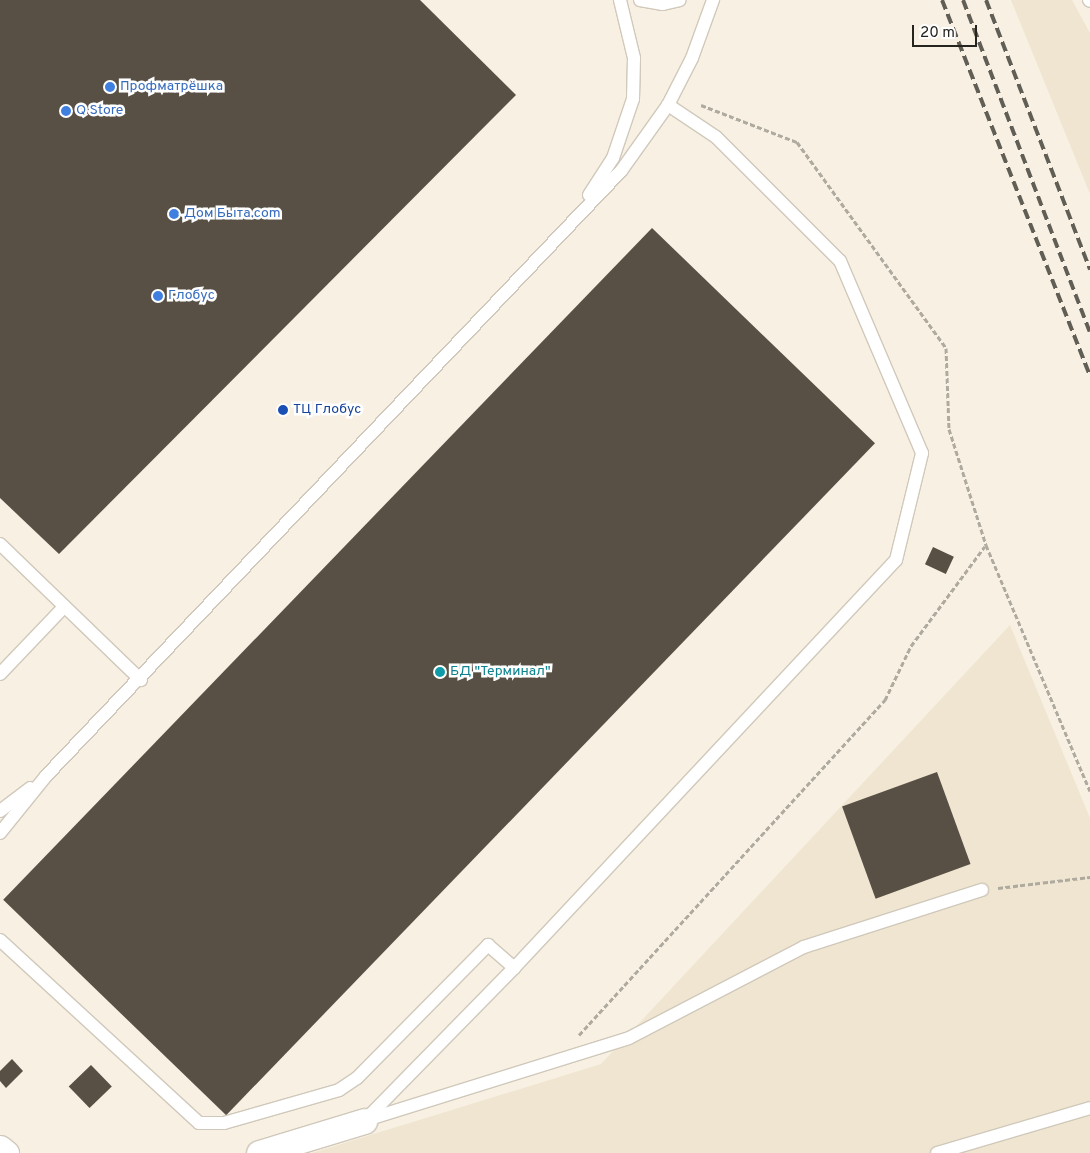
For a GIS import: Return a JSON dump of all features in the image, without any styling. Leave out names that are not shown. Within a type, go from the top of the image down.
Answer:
[{"type":"street","points":[[259,1153],[364,1121]]},
{"type":"street","points":[[0,1148],[6,1153]]},
{"type":"lane","points":[[573,220],[613,158],[633,99],[634,58],[620,0]]},
{"type":"lane","points":[[640,0],[663,4],[680,0]]},
{"type":"lane","points":[[0,833],[46,776],[141,680],[621,171],[670,101],[692,58],[712,0]]},
{"type":"lane","points":[[364,1121],[514,968],[896,560],[922,453],[840,260],[716,136],[670,101]]},
{"type":"lane","points":[[0,544],[63,608],[141,680]]},
{"type":"lane","points":[[0,674],[63,608]]},
{"type":"lane","points":[[0,811],[46,776]]},
{"type":"lane","points":[[364,1121],[629,1038],[804,947],[982,890]]},
{"type":"lane","points":[[0,940],[199,1122],[224,1123],[339,1090],[357,1078],[488,945],[514,968]]},
{"type":"lane","points":[[937,1153],[1090,1108]]},
{"type":"path","points":[[670,101],[733,114],[797,142],[946,348],[950,429],[986,545],[1090,791]]},
{"type":"path","points":[[554,1062],[886,700],[911,646],[986,545]]},
{"type":"path","points":[[982,890],[1090,877]]},
{"type":"shaded area","points":[[1011,0],[1072,0],[1090,33],[1090,194]]},
{"type":"shaded area","points":[[1010,625],[1090,818],[1090,1153],[312,1153],[601,1064]]},
{"type":"building","name":"Глобус","points":[[0,0],[420,0],[516,95],[59,554],[0,498]]},
{"type":"building","name":"БД \"Терминал\"","points":[[652,228],[875,443],[226,1115],[3,900]]},
{"type":"building","points":[[933,547],[954,557],[946,574],[925,564]]},
{"type":"building","points":[[937,772],[971,864],[876,899],[842,807]]},
{"type":"building","points":[[12,1059],[23,1071],[6,1088],[0,1081],[0,1071]]},
{"type":"building","points":[[91,1065],[112,1087],[90,1108],[69,1087]]},
{"type":"railway","points":[[942,0],[1090,375]]},
{"type":"railway","points":[[963,0],[1090,332]]},
{"type":"railway","points":[[986,0],[1090,270]]},
{"type":"place","name":"Профматрёшка","points":[[110,87]]},
{"type":"place","name":"Q Store","points":[[66,111]]},
{"type":"place","name":"Дом Быта.com","points":[[174,214]]},
{"type":"place","name":"Глобус","points":[[158,296]]},
{"type":"place","name":"ТЦ Глобус","points":[[283,410]]},
{"type":"place","name":"БД \"Терминал\"","points":[[440,672]]}]
